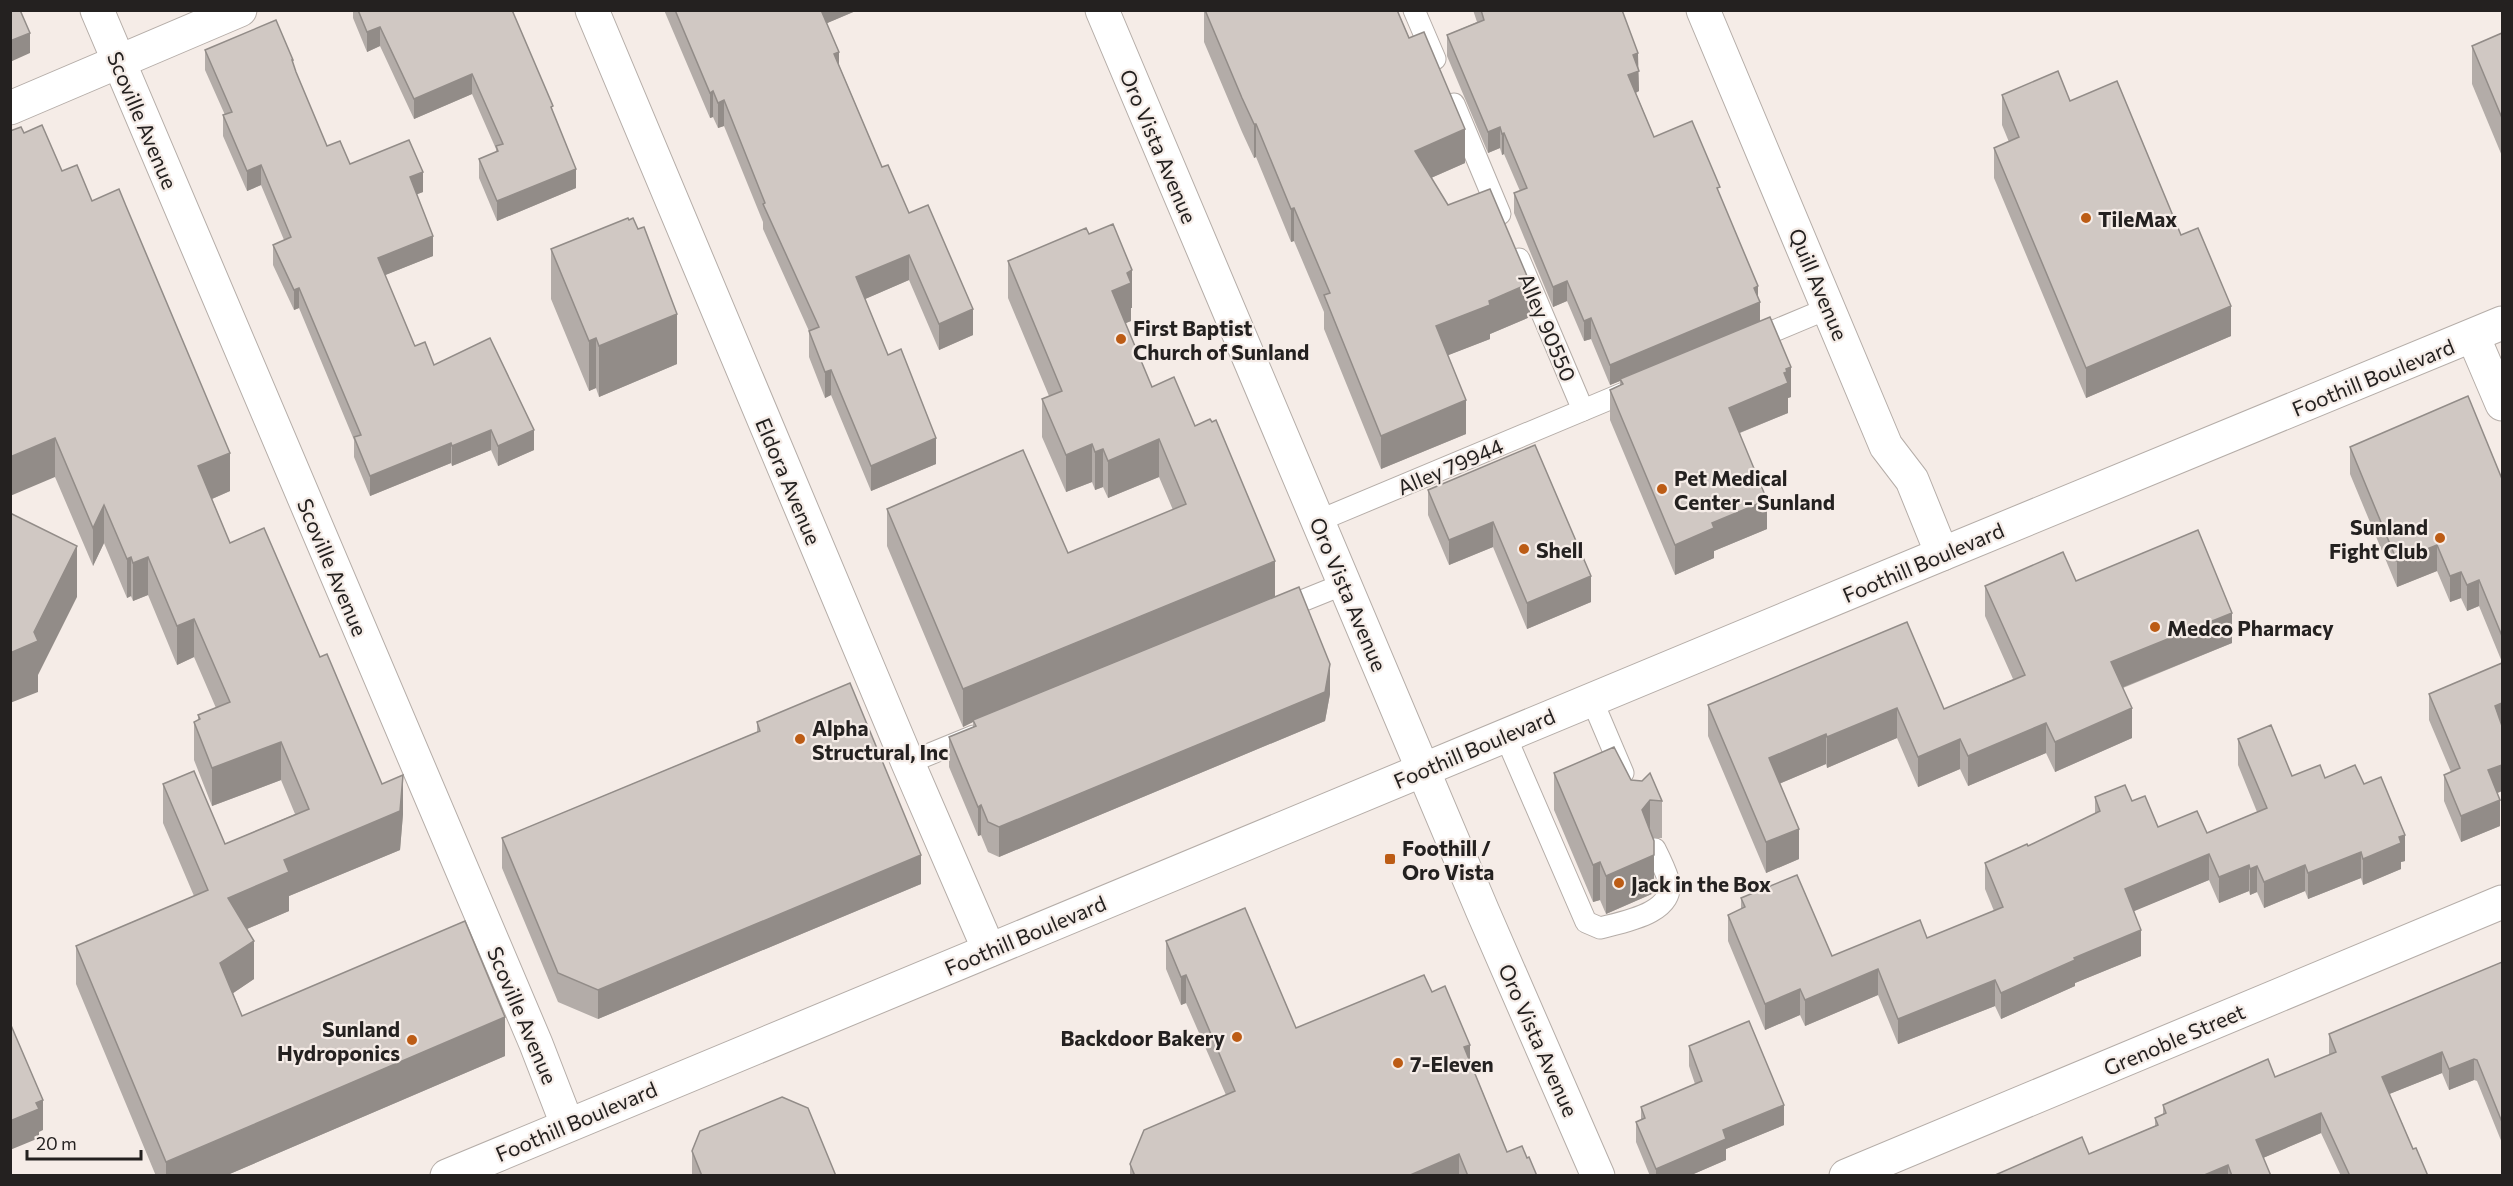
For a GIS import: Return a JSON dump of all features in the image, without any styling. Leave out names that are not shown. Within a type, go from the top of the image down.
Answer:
[{"type":"street","name":"Scoville Avenue","points":[[97,10],[536,1044],[567,1124]]},
{"type":"street","points":[[10,108],[240,10]]},
{"type":"street","name":"Eldora Avenue","points":[[592,10],[988,950]]},
{"type":"street","name":"Oro Vista Avenue","points":[[1102,10],[1483,912],[1598,1176]]},
{"type":"street","name":"Quill Avenue","points":[[1703,10],[1886,446],[1912,480],[1942,554]]},
{"type":"street","name":"Foothill Boulevard","points":[[447,1176],[567,1124],[2502,323]]},
{"type":"street","points":[[2473,336],[2502,404]]},
{"type":"street","name":"Grenoble Street","points":[[1846,1176],[2502,902]]},
{"type":"lane","name":"Alley 90550","points":[[1414,10],[1583,410]]},
{"type":"lane","points":[[1733,348],[1830,308]]},
{"type":"lane","name":"Alley 79944","points":[[1318,521],[1658,379]]},
{"type":"lane","points":[[1257,620],[1344,584]]},
{"type":"lane","points":[[1592,700],[1634,796]]},
{"type":"lane","points":[[908,763],[995,727]]},
{"type":"lane","points":[[1505,735],[1586,921],[1600,928],[1645,914],[1661,906],[1668,897],[1669,881],[1655,849]]},
{"type":"building","points":[[10,10],[20,10],[30,33],[10,41]]},
{"type":"building","points":[[358,10],[512,10],[553,106],[551,107],[576,169],[497,201],[479,159],[498,151],[496,146],[503,144],[472,74],[414,99],[380,27],[367,32]]},
{"type":"building","points":[[675,10],[821,10],[839,52],[834,54],[882,167],[888,165],[909,213],[928,205],[973,309],[939,324],[909,255],[856,277],[888,355],[901,349],[936,438],[871,466],[831,370],[825,372],[809,331],[819,327],[763,204],[765,203],[724,100],[718,103],[713,91],[710,93]]},
{"type":"building","points":[[1205,10],[1397,10],[1409,38],[1424,32],[1465,129],[1415,151],[1448,205],[1490,189],[1530,283],[1489,301],[1490,305],[1436,326],[1466,400],[1381,436],[1324,295],[1330,293]]},
{"type":"building","points":[[1481,10],[1622,10],[1638,53],[1633,55],[1639,71],[1628,75],[1654,137],[1692,121],[1758,286],[1754,288],[1760,302],[1610,365],[1591,318],[1584,321],[1567,281],[1553,287],[1514,193],[1527,188],[1504,133],[1502,134],[1500,127],[1488,132],[1447,35],[1484,20]]},
{"type":"building","points":[[276,20],[327,146],[340,141],[350,164],[409,140],[423,172],[410,177],[433,236],[378,258],[415,346],[425,342],[434,365],[490,338],[534,430],[498,446],[491,430],[452,446],[451,443],[370,476],[354,437],[361,435],[299,288],[294,290],[273,245],[291,237],[261,165],[247,171],[223,115],[232,112],[205,50]]},
{"type":"building","points":[[2502,33],[2502,118],[2472,46]]},
{"type":"building","name":"TileMax","points":[[2058,71],[2070,101],[2117,81],[2181,235],[2198,228],[2231,306],[2086,368],[1994,148],[2019,137],[2002,95]]},
{"type":"building","points":[[42,125],[62,171],[77,165],[92,201],[119,189],[230,453],[198,466],[230,543],[264,528],[320,657],[327,654],[382,784],[403,775],[400,811],[284,860],[289,872],[228,898],[254,941],[220,963],[242,1016],[465,921],[505,1017],[166,1162],[76,946],[208,890],[163,784],[194,771],[225,844],[309,809],[281,742],[212,768],[194,722],[200,719],[198,715],[230,702],[194,619],[177,626],[148,557],[133,563],[131,557],[127,559],[104,505],[93,528],[55,438],[10,457],[10,131],[21,127],[24,133]]},
{"type":"building","points":[[628,218],[629,220],[633,218],[638,229],[644,227],[677,314],[599,346],[596,338],[589,341],[551,249]]},
{"type":"building","points":[[1113,224],[1132,270],[1127,273],[1131,283],[1112,291],[1152,387],[1174,377],[1195,426],[1210,419],[1212,422],[1216,420],[1275,561],[963,689],[887,509],[1023,450],[1068,553],[1186,504],[1159,439],[1108,461],[1103,449],[1095,452],[1092,444],[1066,455],[1042,399],[1062,391],[1008,261],[1086,228],[1089,234]]},
{"type":"building","points":[[1770,317],[1791,367],[1784,373],[1788,383],[1729,408],[1767,500],[1712,523],[1714,528],[1675,545],[1610,390],[1623,384],[1620,379]]},
{"type":"building","name":"Sunland Fight Club","points":[[2468,396],[2502,479],[2502,636],[2479,580],[2467,585],[2461,572],[2450,576],[2437,545],[2397,561],[2350,447]]},
{"type":"building","points":[[1535,445],[1591,576],[1527,603],[1493,522],[1449,540],[1428,490]]},
{"type":"building","points":[[10,513],[77,546],[34,632],[38,641],[10,653]]},
{"type":"building","points":[[2198,530],[2232,613],[2111,662],[2132,708],[2055,742],[2046,723],[1968,756],[1960,739],[1918,757],[1897,708],[1769,758],[1799,829],[1766,842],[1708,705],[1907,622],[1944,709],[2025,675],[1985,586],[2063,552],[2076,581]]},
{"type":"building","points":[[1299,587],[1330,664],[1325,692],[999,827],[988,822],[981,805],[978,807],[949,737],[976,726],[973,720]]},
{"type":"building","points":[[2502,663],[2502,703],[2495,706],[2502,726],[2502,765],[2488,770],[2500,800],[2461,816],[2444,775],[2460,768],[2429,694]]},
{"type":"building","points":[[850,683],[921,855],[598,990],[558,973],[502,838],[760,731],[757,722]]},
{"type":"building","points":[[2271,725],[2292,776],[2320,765],[2325,778],[2355,765],[2364,784],[2381,777],[2405,835],[2399,837],[2401,843],[2363,859],[2361,852],[2308,873],[2305,865],[2264,882],[2257,866],[2250,869],[2249,865],[2219,877],[2209,854],[2125,889],[2141,930],[2074,958],[2075,960],[2001,993],[1995,980],[1898,1019],[1878,969],[1805,1000],[1800,989],[1765,1004],[1728,915],[1745,907],[1741,898],[1797,875],[1832,956],[1920,920],[1927,938],[2003,907],[1985,863],[2027,844],[2028,846],[2100,811],[2095,797],[2125,785],[2132,801],[2145,796],[2158,827],[2197,811],[2207,833],[2267,808],[2238,739]]},
{"type":"building","points":[[1614,747],[1631,780],[1642,781],[1650,773],[1662,801],[1650,800],[1642,810],[1654,841],[1654,855],[1606,876],[1600,862],[1593,865],[1554,773]]},
{"type":"building","points":[[1245,908],[1296,1028],[1424,975],[1432,992],[1445,986],[1470,1045],[1464,1047],[1507,1152],[1522,1146],[1537,1176],[1468,1176],[1459,1154],[1408,1176],[1135,1176],[1130,1164],[1144,1130],[1235,1091],[1186,975],[1181,977],[1166,941]]},
{"type":"building","points":[[2502,962],[2502,1122],[2477,1060],[2474,1059],[2449,1069],[2442,1052],[2382,1077],[2413,1149],[2416,1148],[2428,1176],[2350,1176],[2321,1113],[2256,1140],[2271,1176],[2232,1176],[2228,1165],[2202,1176],[1993,1176],[2082,1137],[2089,1154],[2158,1125],[2155,1118],[2166,1113],[2163,1105],[2268,1059],[2275,1077],[2336,1052],[2329,1034]]},
{"type":"building","points":[[1749,1021],[1784,1105],[1723,1130],[1726,1139],[1656,1169],[1636,1122],[1645,1118],[1641,1107],[1702,1081],[1689,1046]]},
{"type":"building","points":[[10,1023],[43,1100],[36,1103],[39,1109],[10,1121]]},
{"type":"building","points":[[782,1097],[808,1108],[836,1176],[702,1176],[692,1151],[700,1131]]},
{"type":"place","name":"TileMax","points":[[2086,218]]},
{"type":"place","name":"First Baptist Church of Sunland","points":[[1121,339]]},
{"type":"place","name":"Pet Medical Center - Sunland","points":[[1662,489]]},
{"type":"place","name":"Sunland Fight Club","points":[[2440,538]]},
{"type":"place","name":"Shell","points":[[1524,549]]},
{"type":"place","name":"Medco Pharmacy","points":[[2155,627]]},
{"type":"place","name":"Alpha Structural, Inc","points":[[800,739]]},
{"type":"place","name":"Foothill / Oro Vista","points":[[1390,859]]},
{"type":"place","name":"Jack in the Box","points":[[1619,883]]},
{"type":"place","name":"Backdoor Bakery","points":[[1237,1037]]},
{"type":"place","name":"Sunland Hydroponics","points":[[412,1040]]},
{"type":"place","name":"7-Eleven","points":[[1398,1063]]}]
